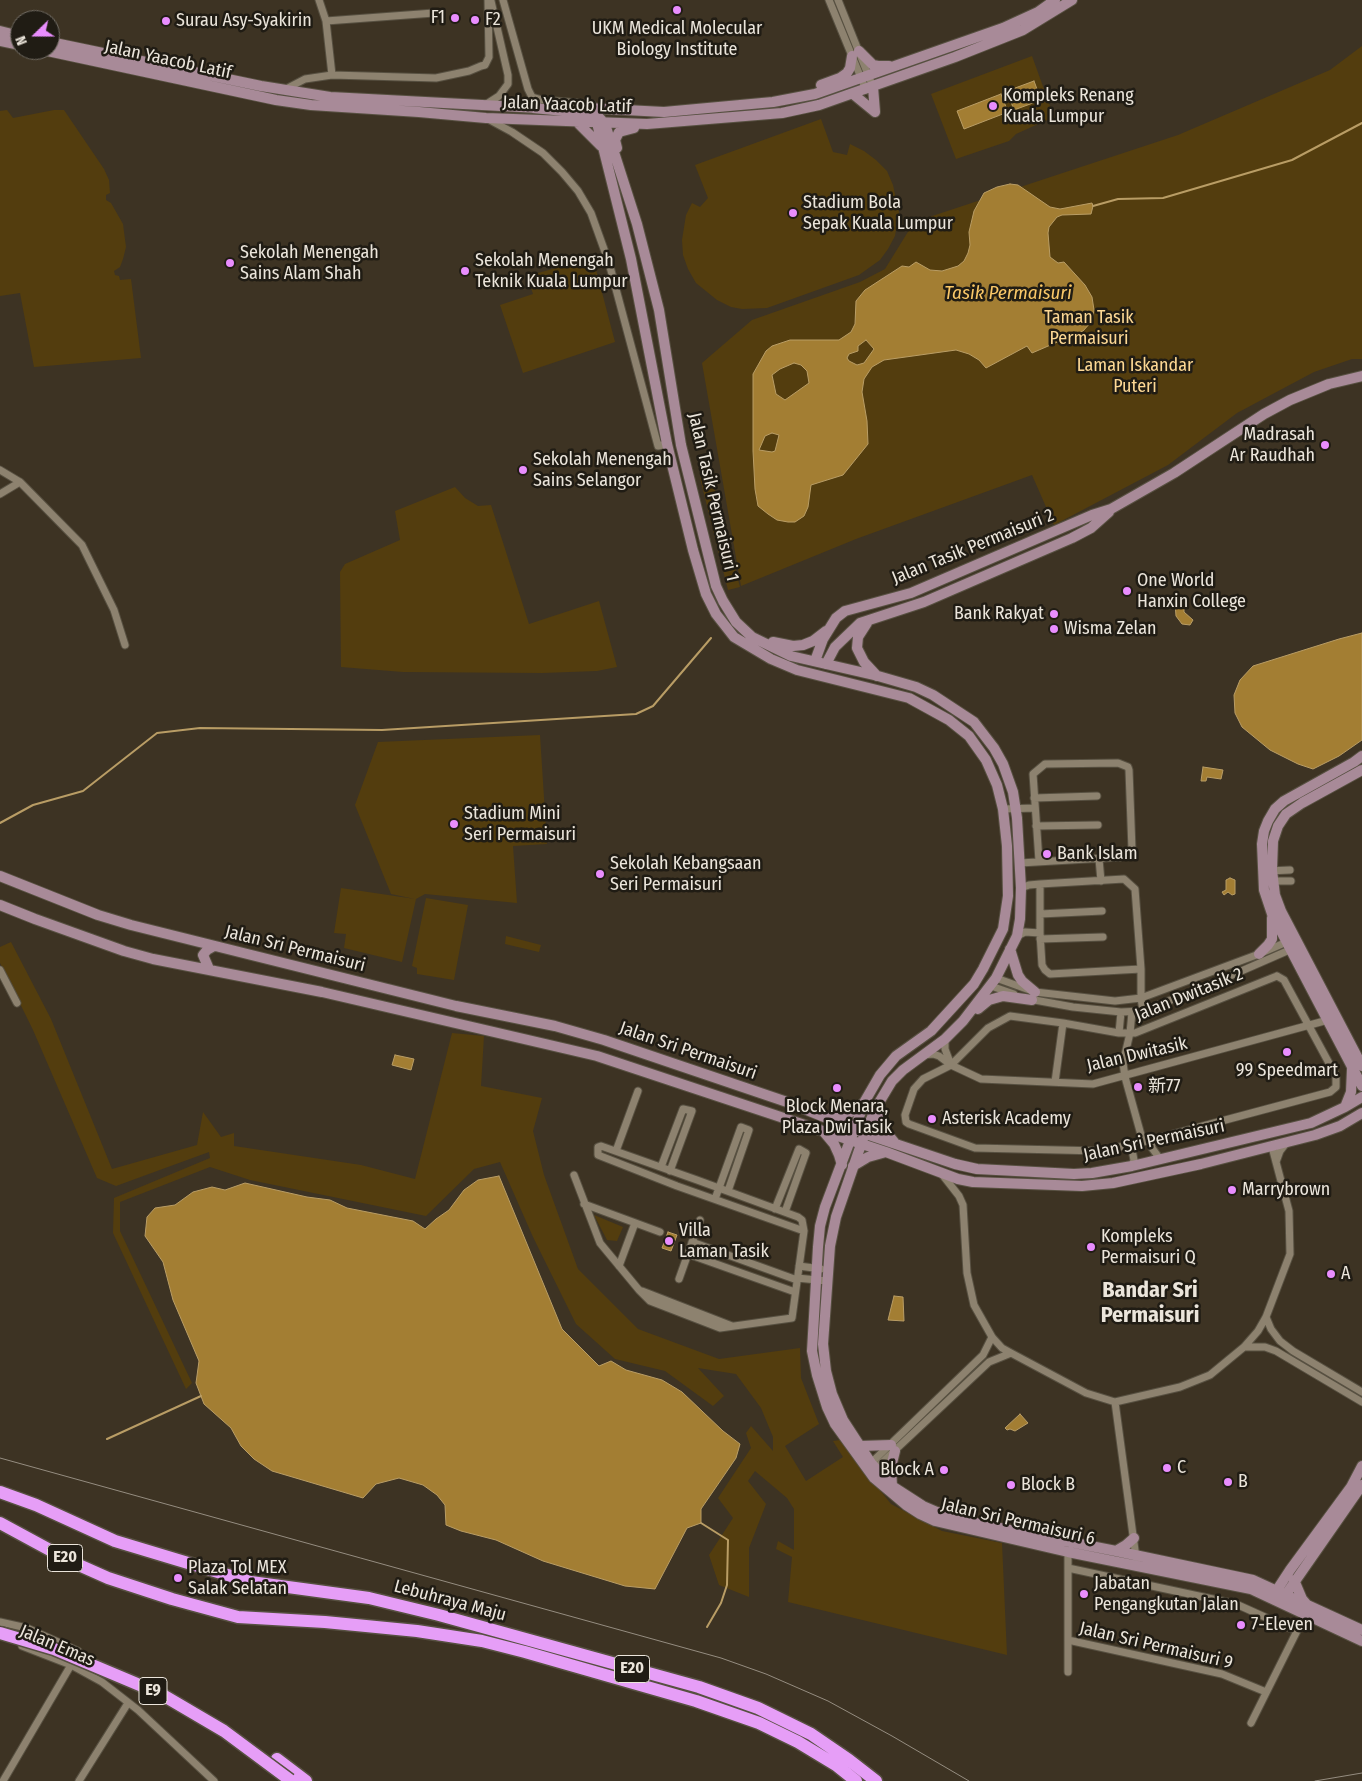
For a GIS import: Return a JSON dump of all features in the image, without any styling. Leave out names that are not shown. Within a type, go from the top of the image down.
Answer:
[{"type":"highway","name":"Lebuhraya Maju","points":[[0,1492],[36,1504],[115,1540],[251,1582],[370,1598],[439,1615],[699,1688],[758,1708],[811,1734],[876,1781]]},
{"type":"highway","name":"Lebuhraya Maju","points":[[0,1523],[72,1562],[108,1578],[172,1600],[229,1615],[416,1631],[482,1642],[525,1652],[696,1700],[759,1723],[798,1742],[836,1765],[856,1781]]},
{"type":"highway","name":"E9","points":[[0,1623],[47,1638],[179,1698],[244,1735],[306,1781]]},
{"type":"highway","name":"E9","points":[[0,1633],[54,1648],[161,1694],[224,1731],[291,1781]]},
{"type":"street","points":[[319,0],[326,21],[332,75]]},
{"type":"street","points":[[284,90],[305,79],[332,75],[436,78],[469,72],[485,64],[489,57],[489,0]]},
{"type":"street","points":[[485,105],[499,96],[508,84],[508,75],[489,0]]},
{"type":"street","points":[[503,0],[528,89],[532,97],[542,100],[596,104],[614,108]]},
{"type":"street","points":[[829,0],[870,88],[875,112],[853,94]]},
{"type":"street","points":[[773,102],[840,78],[847,73],[855,54],[838,0]]},
{"type":"street","name":"Jalan Yaacob Latif","points":[[60,44],[284,90],[330,97],[533,108],[614,108],[664,112],[773,102],[815,94],[1003,28],[1038,12],[1055,0]]},
{"type":"street","name":"Jalan Yaacob Latif","points":[[60,54],[276,100],[311,105],[486,118],[647,124],[782,113],[819,105],[955,57],[1024,30],[1072,0]]},
{"type":"street","points":[[326,21],[434,13]]},
{"type":"street","points":[[855,54],[878,66],[900,65]]},
{"type":"street","points":[[533,108],[596,114],[601,122],[611,115],[664,112]]},
{"type":"street","points":[[486,118],[512,132],[543,153],[578,192],[591,213],[609,263],[658,446],[667,444]]},
{"type":"street","points":[[576,121],[602,146]]},
{"type":"street","name":"Jalan Tasik Permaisuri 1","points":[[601,122],[602,146],[631,259],[667,444],[706,594],[716,614],[734,637],[771,659],[797,670],[909,698],[949,720],[969,736],[986,760],[997,785],[1003,809],[1007,846],[1008,896],[1003,929],[974,984],[931,1031],[896,1056],[880,1076],[866,1101],[860,1131]]},
{"type":"street","name":"Jalan Tasik Permaisuri 1","points":[[601,122],[622,174],[659,310],[681,445],[716,586],[722,601],[736,622],[752,637],[791,656],[878,676],[916,687],[933,695],[974,722],[994,748],[1003,764],[1013,792],[1016,809],[1021,888],[1020,919],[1016,936],[991,981],[964,1021],[945,1039],[920,1055],[892,1081],[860,1131]]},
{"type":"street","points":[[622,174],[615,140],[617,134],[647,124]]},
{"type":"street","points":[[631,259],[645,255]]},
{"type":"street","name":"Jalan Tasik Permaisuri 2","points":[[820,664],[860,623],[924,602],[1072,538],[1091,528],[1112,509],[1174,473],[1264,414],[1290,400],[1329,384],[1362,376]]},
{"type":"street","points":[[0,470],[20,482],[82,545],[114,610],[125,645]]},
{"type":"street","points":[[0,494],[20,482]]},
{"type":"street","name":"Jalan Tasik Permaisuri 2","points":[[820,664],[822,639],[836,618],[845,611],[912,593],[1092,515],[1112,509]]},
{"type":"street","points":[[690,537],[703,534]]},
{"type":"street","points":[[864,605],[850,616],[851,619],[860,619],[899,606],[907,608]]},
{"type":"street","points":[[869,620],[858,637],[856,648],[864,662],[878,676]]},
{"type":"street","points":[[752,637],[793,646],[803,645],[813,641],[829,629]]},
{"type":"street","points":[[771,659],[811,668],[820,664],[826,672],[849,678],[869,688]]},
{"type":"street","points":[[1020,863],[1121,857],[1132,850],[1128,767],[1118,763],[1043,765],[1032,777],[1039,861]]},
{"type":"street","points":[[1360,768],[1286,814],[1278,826],[1273,841],[1267,876],[1266,897],[1272,914],[1292,944],[1359,1064],[1362,1086]]},
{"type":"street","points":[[1034,798],[1097,796]]},
{"type":"street","points":[[1003,809],[1035,808]]},
{"type":"street","points":[[1036,826],[1098,825]]},
{"type":"street","points":[[1099,859],[1101,881]]},
{"type":"street","points":[[1267,876],[1290,870]]},
{"type":"street","name":"Jalan Sri Permaisuri","points":[[0,876],[98,915],[456,1006],[555,1026],[604,1040],[742,1086],[860,1131],[955,1164],[977,1169],[1074,1174],[1132,1166],[1311,1122],[1362,1097]]},
{"type":"street","points":[[1267,876],[1291,881]]},
{"type":"street","points":[[1267,876],[1292,944],[1328,1020],[1359,1064]]},
{"type":"street","points":[[1021,888],[1029,884],[1124,880],[1136,891],[1143,1011]]},
{"type":"street","points":[[1040,884],[1040,936],[1042,965],[1045,970],[1050,974],[1141,969]]},
{"type":"street","name":"Jalan Sri Permaisuri","points":[[0,905],[124,951],[153,959],[322,992],[597,1056],[886,1152],[958,1179],[973,1182],[1095,1186],[1201,1164],[1287,1142],[1340,1126],[1362,1113]]},
{"type":"street","points":[[1040,914],[1102,911]]},
{"type":"street","points":[[1259,954],[1272,939],[1272,914]]},
{"type":"street","points":[[991,981],[1002,943],[1003,929]]},
{"type":"street","points":[[1016,936],[1025,932],[1040,936],[1103,937]]},
{"type":"street","points":[[964,1021],[985,1002],[998,996],[1114,1000],[1141,998],[1259,954],[1292,944]]},
{"type":"street","points":[[931,1031],[948,1021],[977,986],[991,981],[1073,1007],[1121,1012],[1143,1011],[1199,989],[1292,944]]},
{"type":"street","points":[[210,969],[203,955],[214,946]]},
{"type":"street","points":[[1010,948],[1018,975],[1034,996]]},
{"type":"street","points":[[0,970],[17,1003]]},
{"type":"street","name":"Jalan Dwitasik 2","points":[[1131,1145],[1101,1151],[975,1148],[909,1124],[906,1122],[905,1115],[916,1087],[923,1079],[951,1065],[988,1028],[1010,1016],[1130,1034],[1276,976],[1284,980],[1336,1076],[1336,1087],[1330,1092],[1150,1140]]},
{"type":"street","points":[[456,1006],[466,1016],[465,1020],[459,1024]]},
{"type":"street","points":[[1119,1033],[1121,1012]]},
{"type":"street","points":[[1132,1012],[1130,1034],[1123,1063],[1143,1142]]},
{"type":"street","name":"Jalan Dwitasik","points":[[920,1055],[932,1054],[939,1056],[951,1065],[981,1079],[1093,1084],[1328,1020]]},
{"type":"street","points":[[1055,1082],[1063,1023]]},
{"type":"street","points":[[945,1039],[945,1049],[951,1065]]},
{"type":"street","points":[[1345,1107],[1359,1064]]},
{"type":"street","points":[[616,1151],[638,1091]]},
{"type":"street","points":[[830,1118],[840,1117],[851,1112],[866,1101]]},
{"type":"street","points":[[877,1106],[881,1126],[895,1143]]},
{"type":"street","points":[[661,1167],[683,1109],[692,1111],[670,1171]]},
{"type":"street","points":[[1340,1126],[1362,1122]]},
{"type":"street","points":[[715,1199],[741,1126],[749,1130],[728,1191]]},
{"type":"street","points":[[856,1142],[860,1131]]},
{"type":"street","points":[[823,1132],[834,1144],[842,1165]]},
{"type":"street","points":[[941,1173],[959,1196],[963,1205],[967,1273],[974,1305],[992,1337],[1011,1353],[1086,1393],[1115,1402],[1180,1387],[1210,1375],[1244,1346],[1258,1331],[1266,1317],[1290,1254],[1289,1211],[1272,1146],[1269,1142],[1264,1139],[1207,1148]]},
{"type":"street","points":[[1132,1166],[1134,1160],[1131,1145],[1150,1140],[1152,1148],[1160,1159]]},
{"type":"street","name":"Jalan Sri Permaisuri 6","points":[[856,1142],[842,1165],[825,1207],[807,1267],[810,1280],[812,1350],[817,1375],[827,1407],[834,1424],[871,1468],[906,1505],[935,1521],[1136,1560],[1253,1580],[1278,1597]]},
{"type":"street","name":"Jalan Sri Permaisuri 6","points":[[856,1142],[853,1166],[836,1217],[830,1246],[823,1344],[826,1372],[832,1394],[843,1420],[860,1446],[871,1468],[892,1486],[924,1506],[948,1516],[1068,1547],[1116,1551],[1136,1560],[1252,1589],[1278,1597],[1306,1610],[1362,1641]]},
{"type":"street","points":[[1276,1162],[1280,1151],[1287,1142]]},
{"type":"street","points":[[574,1175],[600,1242],[639,1290],[732,1326],[792,1318],[797,1279],[807,1267],[804,1231],[802,1220],[728,1191],[601,1146],[597,1152],[598,1155],[804,1231]]},
{"type":"street","points":[[775,1209],[799,1149],[806,1153],[785,1212]]},
{"type":"street","points":[[853,1166],[868,1156],[886,1152]]},
{"type":"street","points":[[584,1204],[660,1232]]},
{"type":"street","points":[[679,1279],[700,1220]]},
{"type":"street","points":[[619,1266],[635,1223]]},
{"type":"street","points":[[692,1242],[797,1279],[827,1281]]},
{"type":"street","points":[[688,1254],[795,1292]]},
{"type":"street","points":[[807,1267],[828,1269]]},
{"type":"street","points":[[1266,1317],[1271,1329],[1280,1341],[1293,1351],[1362,1392]]},
{"type":"street","points":[[892,1486],[893,1448],[984,1355],[992,1337]]},
{"type":"street","points":[[1244,1346],[1264,1347],[1276,1351],[1362,1402]]},
{"type":"street","points":[[871,1468],[989,1362],[1011,1353]]},
{"type":"street","points":[[1115,1402],[1136,1560]]},
{"type":"street","points":[[860,1446],[893,1448]]},
{"type":"street","points":[[1278,1597],[1290,1570],[1351,1487],[1362,1466]]},
{"type":"street","points":[[1278,1597],[1294,1580],[1362,1485]]},
{"type":"street","points":[[1116,1551],[1134,1538]]},
{"type":"street","points":[[1068,1547],[1068,1672]]},
{"type":"street","points":[[1068,1568],[1236,1604],[1296,1632]]},
{"type":"street","points":[[1253,1580],[1273,1580],[1290,1570]]},
{"type":"street","points":[[1251,1723],[1306,1610],[1294,1580]]},
{"type":"street","name":"Jalan Sri Permaisuri 6","points":[[1306,1610],[1362,1630]]},
{"type":"street","name":"Jalan Emas","points":[[0,1623],[27,1628],[78,1652],[102,1682]]},
{"type":"street","name":"Jalan Emas","points":[[0,1640],[29,1648],[102,1682],[214,1781]]},
{"type":"street","name":"Jalan Sri Permaisuri 9","points":[[1068,1640],[1222,1674],[1266,1692]]},
{"type":"street","points":[[3,1780],[71,1666]]},
{"type":"street","points":[[83,1780],[128,1703]]},
{"type":"green space","name":"Taman Tasik Permaisuri","points":[[1362,46],[1362,359],[1352,359],[1314,372],[1237,413],[1168,465],[1054,525],[1032,475],[856,539],[741,586],[702,363],[752,320],[860,282],[885,269],[914,222],[1178,135],[1330,70]]},
{"type":"green space","name":"Kompleks Renang Kuala Lumpur","points":[[1032,56],[1054,117],[1016,134],[1009,141],[956,159],[931,94]]},
{"type":"green space","points":[[7,110],[13,118],[54,110],[64,110],[104,169],[109,180],[110,193],[106,195],[106,200],[111,203],[123,224],[126,247],[120,267],[114,271],[120,280],[131,279],[141,358],[34,367],[20,293],[0,296],[0,111]]},
{"type":"green space","name":"Stadium Bola Sepak Kuala Lumpur","points":[[821,119],[833,152],[847,155],[850,144],[864,151],[887,171],[893,185],[899,212],[895,236],[888,249],[880,260],[859,275],[767,308],[742,309],[731,307],[717,300],[696,283],[683,255],[682,240],[686,215],[692,203],[700,207],[708,198],[695,165]]},
{"type":"green space","points":[[593,258],[615,342],[523,373],[500,305],[533,294],[527,276]]},
{"type":"green space","points":[[711,475],[740,587],[728,590],[700,478]]},
{"type":"green space","points":[[455,487],[465,498],[478,506],[491,505],[529,624],[599,601],[617,667],[597,671],[542,673],[403,672],[341,667],[340,572],[345,564],[400,540],[395,511]]},
{"type":"green space","name":"Stadium Mini Seri Permaisuri","points":[[540,735],[547,844],[513,846],[517,903],[425,894],[416,899],[402,962],[344,948],[346,934],[334,933],[341,888],[415,899],[391,894],[355,805],[378,742]]},
{"type":"green space","points":[[426,898],[468,905],[454,980],[417,974],[417,968],[412,966]]},
{"type":"green space","points":[[506,936],[541,945],[539,952],[505,944]]},
{"type":"green space","points":[[11,942],[51,1019],[112,1169],[197,1145],[203,1112],[221,1137],[234,1133],[234,1146],[361,1165],[415,1179],[452,1033],[484,1036],[481,1086],[542,1098],[533,1131],[544,1175],[578,1269],[638,1329],[719,1359],[800,1348],[801,1378],[819,1424],[785,1446],[806,1481],[843,1457],[833,1441],[840,1440],[891,1504],[942,1531],[1002,1543],[1007,1655],[788,1602],[792,1557],[776,1549],[778,1541],[794,1550],[794,1509],[787,1498],[755,1471],[748,1481],[766,1504],[749,1548],[749,1597],[719,1585],[709,1555],[733,1518],[718,1498],[751,1448],[746,1433],[751,1426],[773,1451],[773,1437],[761,1408],[736,1374],[698,1368],[724,1396],[713,1406],[665,1371],[615,1359],[576,1324],[533,1237],[500,1162],[474,1169],[426,1216],[250,1180],[210,1167],[120,1202],[120,1231],[192,1383],[186,1389],[113,1233],[114,1198],[210,1158],[209,1152],[116,1186],[97,1178],[33,1030],[0,963],[0,947]]},
{"type":"green space","points":[[594,1215],[623,1227],[617,1241],[607,1240]]},
{"type":"water","points":[[1034,81],[1041,100],[1014,110],[1007,91]]},
{"type":"water","points":[[1001,94],[1008,112],[964,129],[957,111]]},
{"type":"water","name":"Tasik Permaisuri","points":[[1010,184],[1018,185],[1050,207],[1060,209],[1092,203],[1091,214],[1062,215],[1057,217],[1049,227],[1048,233],[1050,257],[1058,263],[1064,262],[1085,285],[1092,297],[1094,310],[1092,321],[1083,331],[1032,353],[1027,346],[986,368],[979,360],[969,354],[956,350],[884,360],[872,367],[864,379],[862,392],[867,421],[868,444],[843,475],[811,485],[808,507],[804,516],[795,522],[788,522],[777,520],[768,514],[758,506],[753,451],[753,374],[766,351],[772,346],[790,340],[839,340],[851,332],[855,324],[856,301],[865,290],[902,266],[909,267],[916,262],[930,270],[942,271],[958,266],[964,261],[968,253],[970,245],[969,232],[974,211],[984,193]],"holes":[[[866,340],[874,349],[864,363],[857,365],[849,361],[847,358],[849,354],[858,351],[858,346]],[[794,363],[801,365],[807,371],[809,383],[785,400],[776,394],[772,375]],[[772,433],[779,435],[775,451],[759,450],[765,436]]]},
{"type":"water","points":[[1180,600],[1184,605],[1184,612],[1193,620],[1190,625],[1182,624],[1176,616],[1175,603]]},
{"type":"water","points":[[1362,633],[1362,740],[1339,756],[1313,769],[1270,750],[1242,727],[1235,713],[1234,695],[1240,680],[1253,666]]},
{"type":"water","points":[[1203,767],[1223,770],[1221,779],[1207,777],[1206,781],[1201,781]]},
{"type":"water","points":[[1230,878],[1235,880],[1235,894],[1232,895],[1228,892],[1224,895],[1222,892],[1226,890],[1226,880]]},
{"type":"water","points":[[395,1055],[414,1059],[411,1070],[392,1065]]},
{"type":"water","points":[[499,1176],[562,1329],[599,1366],[611,1361],[626,1370],[662,1380],[682,1392],[723,1431],[740,1444],[736,1458],[701,1509],[701,1523],[687,1528],[655,1589],[625,1586],[543,1561],[496,1540],[446,1525],[445,1505],[437,1495],[423,1485],[399,1478],[376,1484],[363,1498],[272,1471],[254,1459],[241,1446],[231,1428],[204,1404],[196,1383],[199,1361],[173,1300],[163,1262],[145,1236],[147,1217],[155,1208],[175,1205],[193,1192],[212,1187],[225,1190],[245,1183],[307,1197],[330,1200],[347,1208],[413,1221],[425,1229],[449,1210],[464,1190],[478,1180]]},
{"type":"water","name":"Villa Laman Tasik","points":[[668,1232],[677,1235],[671,1251],[662,1248]]},
{"type":"water","points":[[894,1296],[903,1297],[904,1321],[888,1320]]},
{"type":"water","points":[[1020,1414],[1028,1423],[1015,1431],[1007,1430],[1005,1428]]},
{"type":"waterway","points":[[1093,206],[1118,199],[1163,198],[1292,160],[1362,123]]},
{"type":"waterway","points":[[0,823],[33,805],[83,791],[157,733],[200,728],[382,730],[636,714],[653,706],[711,638]]},
{"type":"waterway","points":[[107,1439],[201,1396]]},
{"type":"waterway","points":[[701,1523],[728,1540],[727,1585],[721,1603],[707,1627]]},
{"type":"tram line","points":[[0,1458],[721,1658],[766,1674],[828,1701],[969,1781]]},
{"type":"tram line","points":[[1315,1781],[1362,1773]]},
{"type":"place","name":"UKM Medical Molecular Biology Institute","points":[[677,10]]},
{"type":"place","name":"F1","points":[[455,18]]},
{"type":"place","name":"F2","points":[[475,20]]},
{"type":"place","name":"Surau Asy-Syakirin","points":[[166,21]]},
{"type":"place","name":"Kompleks Renang Kuala Lumpur","points":[[993,106]]},
{"type":"place","name":"Stadium Bola Sepak Kuala Lumpur","points":[[793,213]]},
{"type":"place","name":"Sekolah Menengah Sains Alam Shah","points":[[230,263]]},
{"type":"place","name":"Sekolah Menengah Teknik Kuala Lumpur","points":[[465,271]]},
{"type":"place","name":"Madrasah Ar Raudhah","points":[[1325,445]]},
{"type":"place","name":"Sekolah Menengah Sains Selangor","points":[[523,470]]},
{"type":"place","name":"One World Hanxin College","points":[[1127,591]]},
{"type":"place","name":"Bank Rakyat","points":[[1054,614]]},
{"type":"place","name":"Wisma Zelan","points":[[1054,629]]},
{"type":"place","name":"Stadium Mini Seri Permaisuri","points":[[454,824]]},
{"type":"place","name":"Bank Islam","points":[[1047,854]]},
{"type":"place","name":"Sekolah Kebangsaan Seri Permaisuri","points":[[600,874]]},
{"type":"place","name":"99 Speedmart","points":[[1287,1052]]},
{"type":"place","name":"新77","points":[[1138,1087]]},
{"type":"place","name":"Block Menara, Plaza Dwi Tasik","points":[[837,1088]]},
{"type":"place","name":"Asterisk Academy","points":[[932,1119]]},
{"type":"place","name":"Marrybrown","points":[[1232,1190]]},
{"type":"place","name":"Villa Laman Tasik","points":[[669,1241]]},
{"type":"place","name":"Kompleks Permaisuri Q","points":[[1091,1247]]},
{"type":"place","name":"A","points":[[1331,1274]]},
{"type":"place","name":"C","points":[[1167,1468]]},
{"type":"place","name":"Block A","points":[[944,1470]]},
{"type":"place","name":"B","points":[[1228,1482]]},
{"type":"place","name":"Block B","points":[[1011,1485]]},
{"type":"place","name":"Plaza Tol MEX Salak Selatan","points":[[178,1578]]},
{"type":"place","name":"Jabatan Pengangkutan Jalan","points":[[1084,1594]]},
{"type":"place","name":"7-Eleven","points":[[1241,1625]]},
{"type":"district","name":"Bandar Sri Permaisuri","points":[[1150,1304]]},
{"type":"park label","name":"Laman Iskandar Puteri","points":[[1135,376]]}]
